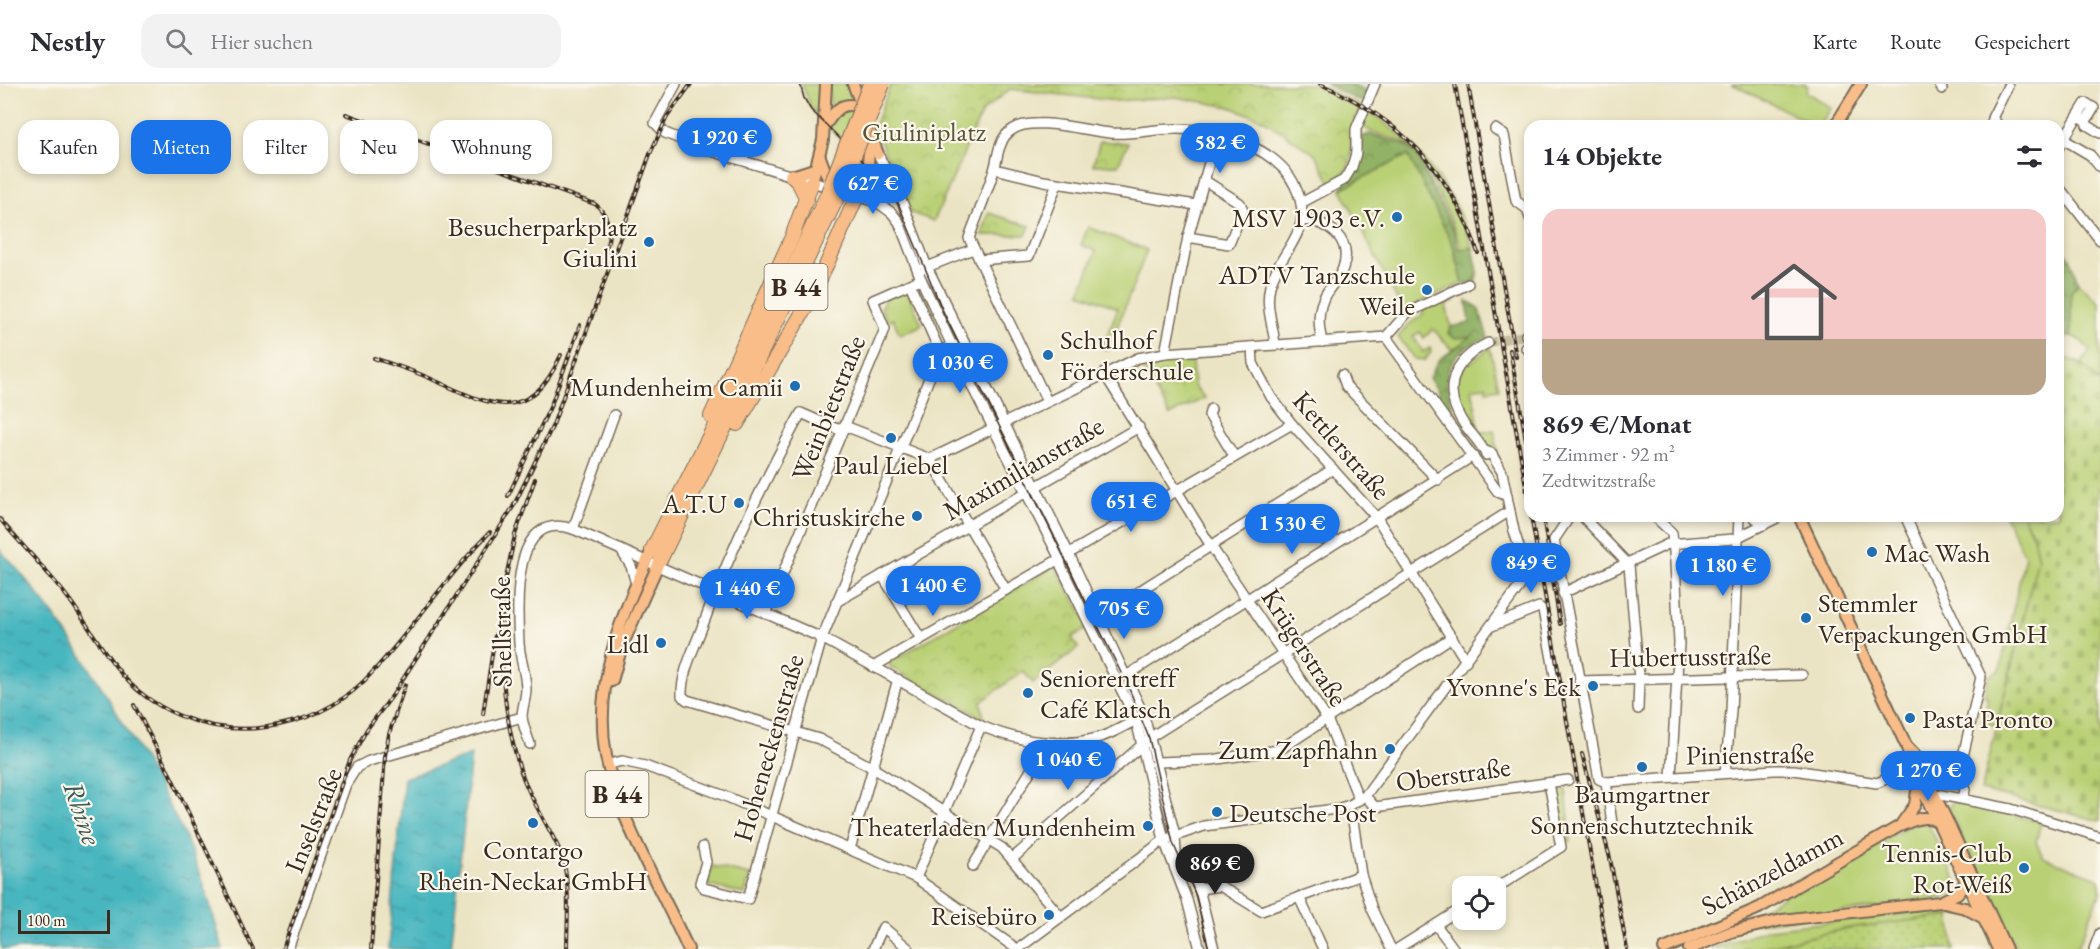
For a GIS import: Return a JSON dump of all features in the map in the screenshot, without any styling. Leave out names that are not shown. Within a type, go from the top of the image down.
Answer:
[{"type":"highway","name":"B 44","points":[[656,558],[700,455],[832,194],[870,84]]},
{"type":"highway","name":"B 44","points":[[656,558],[697,485],[883,84]]},
{"type":"highway","points":[[792,176],[799,183],[807,199]]},
{"type":"highway","points":[[700,455],[715,404],[767,294],[812,182]]},
{"type":"highway","points":[[697,485],[774,364],[813,295],[857,196]]},
{"type":"main road","points":[[812,182],[825,125],[826,84]]},
{"type":"main road","points":[[853,84],[870,137],[878,154]]},
{"type":"main road","points":[[1839,120],[1861,84]]},
{"type":"main road","points":[[825,125],[840,106],[848,104],[863,110]]},
{"type":"main road","points":[[857,196],[868,164],[870,137]]},
{"type":"main road","points":[[818,163],[832,194]]},
{"type":"main road","points":[[792,176],[818,163]]},
{"type":"main road","points":[[1802,522],[1906,745],[1909,759],[1935,818],[2006,949]]},
{"type":"main road","name":"B 44","points":[[656,558],[636,584],[609,663],[603,726],[606,755],[619,800],[688,949]]},
{"type":"main road","name":"B 44","points":[[656,558],[622,646],[612,684],[609,724],[614,763],[625,798],[694,949]]},
{"type":"main road","points":[[1906,745],[1916,757],[1935,797],[1953,837],[1982,917],[1998,949]]},
{"type":"main road","name":"Schänzeldamm","points":[[1898,826],[1912,812],[1918,780]]},
{"type":"main road","name":"Schänzeldamm","points":[[1694,944],[1898,826],[1924,816],[1935,818]]},
{"type":"main road","points":[[1935,818],[1953,837]]},
{"type":"main road","points":[[1941,902],[1958,892],[1968,878]]},
{"type":"main road","name":"Schänzeldamm","points":[[1664,949],[1694,944],[1731,932],[1782,920],[1941,902],[1965,908],[1982,917]]},
{"type":"street","points":[[676,84],[655,123],[665,133],[705,149],[812,182],[832,194],[857,196],[877,202],[892,213],[899,222],[952,347],[1060,558],[1061,566],[1140,718],[1152,736],[1175,835],[1176,853],[1199,889],[1214,949]]},
{"type":"street","points":[[1301,203],[1344,180],[1353,167],[1356,153],[1356,129],[1375,84]]},
{"type":"street","points":[[1994,120],[1993,111],[2008,86]]},
{"type":"street","points":[[2064,139],[2082,118],[2087,126],[2100,133]]},
{"type":"street","points":[[1047,401],[969,238],[1005,137],[1010,130],[1024,124],[1110,133],[1173,129],[1217,135],[1264,154],[1281,167],[1293,181],[1301,203],[1302,220],[1296,241],[1278,267],[1269,292],[1269,313],[1275,344]]},
{"type":"street","points":[[1495,129],[1504,135],[1516,201],[1524,209]]},
{"type":"street","points":[[1164,354],[1188,237],[1217,135]]},
{"type":"street","points":[[2064,144],[2090,155],[2100,167]]},
{"type":"street","points":[[878,154],[892,180],[922,272],[963,342],[1069,554],[1126,676],[1140,718],[1143,743],[1164,840],[1187,900],[1200,949]]},
{"type":"street","points":[[995,169],[1057,184],[1196,205]]},
{"type":"street","points":[[1188,237],[1229,244],[1243,210],[1240,203],[1204,180]]},
{"type":"street","points":[[979,260],[1029,256],[1057,184]]},
{"type":"street","points":[[2064,194],[2100,240]]},
{"type":"street","points":[[1302,220],[1316,221],[1330,227],[1344,247],[1343,268],[1321,306],[1319,322],[1322,342]]},
{"type":"street","name":"Weinbietstraße","points":[[766,614],[885,329],[873,300],[910,284],[922,272],[973,249]]},
{"type":"street","points":[[910,284],[940,352],[963,342]]},
{"type":"street","points":[[930,459],[1138,358],[1275,344],[1386,337],[1407,313],[1468,284]]},
{"type":"street","points":[[1386,337],[1498,492],[1507,496]]},
{"type":"street","points":[[1362,798],[1528,575],[1503,480],[1460,416],[1454,399],[1452,380],[1464,358],[1488,343]]},
{"type":"street","name":"Kettlerstraße","points":[[1252,347],[1253,363],[1271,397],[1292,424],[1377,518],[1466,661]]},
{"type":"street","name":"Hoheneckenstraße","points":[[703,847],[706,862],[700,883],[704,888],[748,899],[797,733],[822,638],[940,352]]},
{"type":"street","name":"Krügerstraße","points":[[1104,373],[1179,490],[1211,546],[1327,719],[1362,798]]},
{"type":"street","points":[[1342,375],[1346,386],[1438,480]]},
{"type":"street","points":[[1211,409],[1209,415],[1234,456]]},
{"type":"street","points":[[1006,590],[930,459],[844,426],[837,429],[801,413],[753,500],[715,591],[682,685],[682,696],[687,700],[819,739],[873,768],[945,811],[1012,859],[1061,917]]},
{"type":"street","points":[[573,529],[614,415]]},
{"type":"street","points":[[873,667],[1292,424]]},
{"type":"street","name":"Maximilianstraße","points":[[836,602],[1138,427]]},
{"type":"street","points":[[1126,676],[1473,456]]},
{"type":"street","points":[[1098,617],[1333,469]]},
{"type":"street","points":[[1012,859],[1152,736],[1510,511]]},
{"type":"street","points":[[1566,522],[1554,540],[1599,779],[1606,782],[1612,824]]},
{"type":"street","points":[[1588,522],[1627,562],[1639,679],[1638,709]]},
{"type":"street","points":[[1660,522],[1672,533],[1679,642],[1671,777]]},
{"type":"street","points":[[1725,773],[1731,711],[1739,522]]},
{"type":"street","points":[[1760,522],[1764,525]]},
{"type":"street","points":[[1563,593],[1673,543],[1740,536],[1770,522]]},
{"type":"street","points":[[1908,522],[1981,677],[1959,774],[1965,790],[1963,798]]},
{"type":"street","name":"Shellstraße","points":[[530,744],[522,717],[526,689],[519,624],[524,558],[532,538],[545,528],[559,525],[621,550],[656,558],[673,573],[822,638],[981,726],[1031,741],[1048,742],[1097,738],[1140,718]]},
{"type":"street","points":[[621,550],[631,566],[636,584]]},
{"type":"street","points":[[656,558],[673,573]]},
{"type":"street","points":[[882,575],[921,639]]},
{"type":"street","points":[[1490,627],[1539,607],[1543,610],[1557,692]]},
{"type":"street","points":[[1158,762],[1212,760],[1271,753],[1287,746],[1452,637]]},
{"type":"street","name":"Hubertusstraße","points":[[1580,681],[1731,679],[1803,675]]},
{"type":"street","points":[[850,849],[898,679]]},
{"type":"street","name":"Inselstraße","points":[[288,949],[346,784],[357,767],[385,756],[522,717]]},
{"type":"street","points":[[916,879],[981,726]]},
{"type":"street","points":[[973,866],[1048,742]]},
{"type":"street","points":[[614,763],[622,761],[645,766],[724,795],[916,879],[1017,949]]},
{"type":"street","name":"Pinienstraße","points":[[1606,782],[1794,770],[1877,783],[1893,776]]},
{"type":"street","name":"Oberstraße","points":[[1017,949],[1164,840],[1204,826],[1336,809],[1362,798],[1375,807],[1568,780]]},
{"type":"street","points":[[1506,882],[1561,848],[1549,783]]},
{"type":"street","points":[[1935,797],[1941,795],[1963,798],[2040,817],[2100,837]]},
{"type":"street","points":[[1352,814],[1361,875],[1372,909],[1391,949]]},
{"type":"street","points":[[1199,889],[1220,886],[1261,911],[1361,875]]},
{"type":"street","points":[[1299,897],[1323,949]]},
{"type":"street","points":[[1397,949],[1452,915]]},
{"type":"street","points":[[1436,925],[1454,949]]},
{"type":"street","points":[[873,949],[883,927],[909,949]]},
{"type":"street","points":[[2094,949],[2100,933]]},
{"type":"street","points":[[1031,939],[1037,949]]},
{"type":"green space","points":[[802,84],[823,84],[822,119],[810,106]]},
{"type":"green space","points":[[829,84],[849,84],[856,101],[830,111]]},
{"type":"green space","name":"Giuliniplatz","points":[[891,84],[1315,84],[1360,106],[1354,126],[1349,165],[1340,177],[1331,183],[1316,155],[1264,120],[1230,107],[1176,97],[1116,101],[1010,89],[982,112],[934,221],[911,213],[874,127]]},
{"type":"green space","points":[[1325,84],[1352,84],[1368,92],[1362,102]]},
{"type":"green space","points":[[1732,84],[1804,84],[1808,86],[1806,92],[1831,108],[1823,120],[1804,120]]},
{"type":"green space","points":[[855,109],[843,141],[829,127],[838,111]]},
{"type":"green space","points":[[1367,110],[1402,138],[1432,170],[1456,207],[1473,248],[1461,249],[1439,194],[1415,152],[1398,140],[1367,130],[1362,126]]},
{"type":"green space","points":[[1370,134],[1405,145],[1416,154],[1454,232],[1458,249],[1473,248],[1478,272],[1475,284],[1463,283],[1453,245],[1408,155],[1341,189],[1358,160],[1361,137]]},
{"type":"green space","points":[[1100,141],[1128,143],[1118,165],[1093,165]]},
{"type":"green space","name":"MSV 1903 e.V.","points":[[1408,154],[1453,245],[1463,283],[1403,311],[1341,189]]},
{"type":"green space","points":[[989,213],[1030,226],[1026,235],[982,235]]},
{"type":"green space","points":[[1088,227],[1147,250],[1108,351],[1102,348],[1118,308],[1080,293],[1096,251],[1081,245]]},
{"type":"green space","points":[[2064,250],[2070,258],[2078,283],[2071,292],[2071,337],[2064,338]]},
{"type":"green space","points":[[2078,283],[2100,303],[2100,384],[2082,364],[2090,350],[2080,340],[2071,337],[2071,292]]},
{"type":"green space","points":[[907,290],[922,325],[900,335],[893,319],[887,321],[881,308],[885,299]]},
{"type":"green space","points":[[1453,296],[1454,301],[1446,305],[1451,327],[1448,333],[1472,336],[1452,350],[1433,329],[1424,338],[1420,332],[1413,336],[1423,352],[1430,348],[1431,352],[1425,360],[1415,359],[1398,337],[1407,326],[1423,314],[1422,311]]},
{"type":"green space","points":[[1467,301],[1478,307],[1488,338],[1466,348],[1453,361],[1447,375],[1448,392],[1463,427],[1484,460],[1482,461],[1436,395],[1439,392],[1429,378],[1439,360],[1470,337],[1454,338],[1448,333],[1451,327],[1470,323]]},
{"type":"green space","points":[[1490,348],[1499,388],[1487,390],[1486,385],[1472,388],[1480,433],[1494,430],[1499,462],[1470,424],[1459,402],[1457,390],[1459,377],[1466,362],[1470,363]]},
{"type":"green space","points":[[1184,358],[1185,363],[1192,362],[1194,386],[1205,398],[1170,415],[1139,363]]},
{"type":"green space","points":[[2064,358],[2082,364],[2100,384],[2100,821],[1981,791],[2038,558],[2032,532],[2026,522],[2064,522]]},
{"type":"green space","points":[[2008,522],[2026,522],[2033,537],[2038,558],[1996,727],[1983,721],[1988,697],[1984,696],[1989,676],[2000,670],[2025,556]]},
{"type":"green space","points":[[1055,566],[1090,627],[1072,637],[1078,648],[1033,683],[1023,671],[981,702],[984,719],[890,667],[890,662]]},
{"type":"green space","points":[[1958,757],[1955,772],[1957,791],[1938,788],[1930,769]]},
{"type":"green space","points":[[1566,790],[1571,841],[1563,841],[1552,791]]},
{"type":"green space","name":"Tennis-Club Rot-Weiß","points":[[1953,801],[2041,822],[2036,842],[2043,857],[2100,879],[2100,894],[2077,949],[2016,949],[1948,808]]},
{"type":"green space","points":[[1927,822],[1959,886],[1943,899],[1729,927],[1914,823]]},
{"type":"green space","points":[[712,866],[750,875],[745,894],[707,885]]},
{"type":"green space","points":[[1954,908],[1971,913],[1849,928],[1756,949],[1709,949],[1768,929]]},
{"type":"green space","points":[[1950,916],[1954,949],[1755,949],[1849,928]]},
{"type":"water","name":"Rhine","points":[[0,550],[37,593],[70,638],[158,784],[191,851],[223,949],[2,949],[0,942]]},
{"type":"water","points":[[471,755],[451,949],[388,949],[404,778]]},
{"type":"tunnel","points":[[1488,343],[1524,335]]},
{"type":"tram line","points":[[800,84],[811,110],[881,179],[896,198],[945,316],[1130,691],[1149,738],[1173,843],[1196,896],[1209,949]]},
{"type":"railway","points":[[283,949],[350,760],[367,729],[392,696],[513,507],[553,425],[650,154],[667,117],[691,84]]},
{"type":"railway","points":[[1320,84],[1374,113],[1418,150],[1453,196],[1478,253]]},
{"type":"railway","points":[[1455,84],[1524,475]]},
{"type":"railway","points":[[1468,84],[1516,357]]},
{"type":"railway","points":[[346,114],[595,204],[606,218],[609,233],[601,266]]},
{"type":"railway","points":[[508,496],[551,405],[580,325]]},
{"type":"railway","points":[[1510,350],[1524,428]]},
{"type":"railway","points":[[374,358],[421,374],[467,395],[503,404],[519,402],[534,394],[548,379],[561,355]]},
{"type":"railway","points":[[503,591],[515,535],[535,479]]},
{"type":"railway","points":[[0,519],[60,588],[116,667],[137,690],[153,702],[189,719],[208,725],[247,729],[280,725],[307,717],[331,706],[354,690],[380,664],[457,568],[490,532]]},
{"type":"railway","points":[[1532,522],[1607,949]]},
{"type":"railway","points":[[1544,522],[1560,624]]},
{"type":"railway","points":[[504,584],[502,653],[508,721],[523,777],[563,861],[568,898],[567,949]]},
{"type":"railway","points":[[483,714],[495,635]]},
{"type":"railway","points":[[371,949],[385,756],[389,734],[405,685]]},
{"type":"railway","points":[[134,705],[173,780],[253,949]]},
{"type":"railway","points":[[1582,754],[1610,858],[1627,949]]},
{"type":"place","name":"MSV 1903 e.V.","points":[[1397,217]]},
{"type":"place","name":"Besucherparkplatz Giulini","points":[[649,242]]},
{"type":"place","name":"ADTV Tanzschule Weile","points":[[1427,290]]},
{"type":"place","name":"Schulhof Förderschule","points":[[1048,355]]},
{"type":"place","name":"Mundenheim Camii","points":[[795,386]]},
{"type":"place","name":"Paul Liebel","points":[[891,438]]},
{"type":"place","name":"A.T.U","points":[[739,503]]},
{"type":"place","name":"Christuskirche","points":[[917,516]]},
{"type":"place","name":"Mac Wash","points":[[1872,552]]},
{"type":"place","name":"Stemmler Verpackungen GmbH","points":[[1806,618]]},
{"type":"place","name":"Lidl","points":[[661,643]]},
{"type":"place","name":"Yvonne's Eck","points":[[1593,686]]},
{"type":"place","name":"Seniorentreff Café Klatsch","points":[[1028,693]]},
{"type":"place","name":"Pasta Pronto","points":[[1910,718]]},
{"type":"place","name":"Zum Zapfhahn","points":[[1390,749]]},
{"type":"place","name":"Baumgartner Sonnenschutztechnik","points":[[1642,767]]},
{"type":"place","name":"Deutsche Post","points":[[1217,812]]},
{"type":"place","name":"Contargo Rhein-Neckar GmbH","points":[[533,823]]},
{"type":"place","name":"Theaterladen Mundenheim","points":[[1148,826]]},
{"type":"place","name":"Tennis-Club Rot-Weiß","points":[[2024,868]]},
{"type":"place","name":"Reisebüro","points":[[1049,915]]}]
